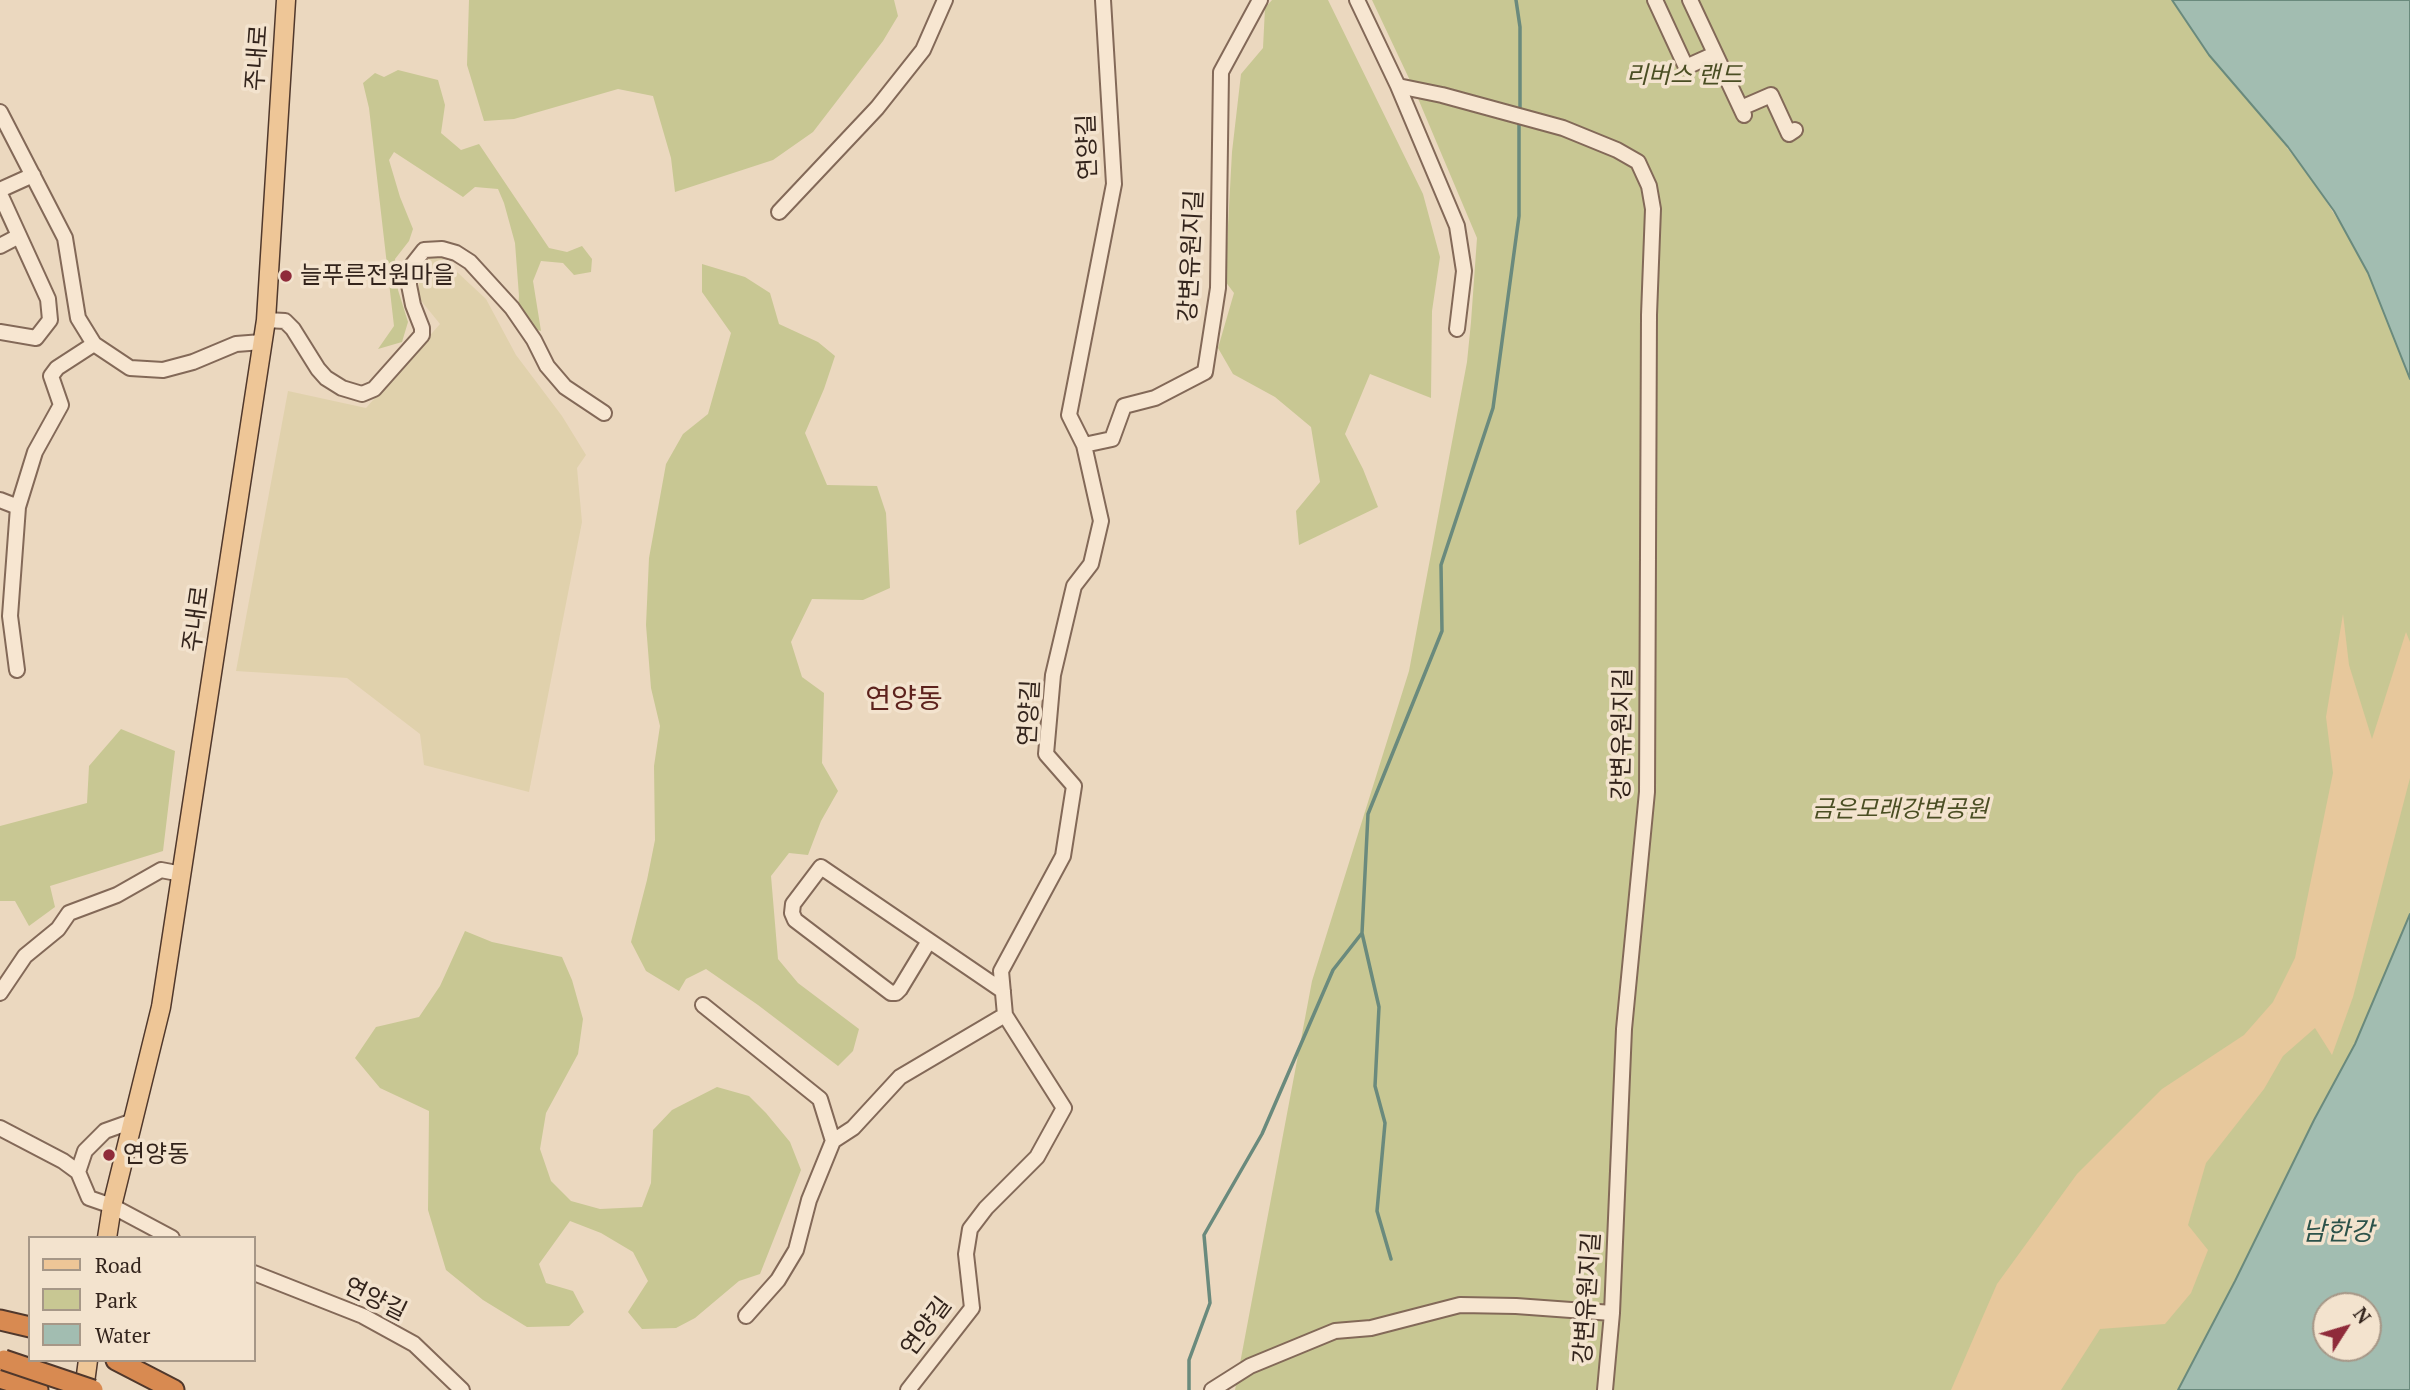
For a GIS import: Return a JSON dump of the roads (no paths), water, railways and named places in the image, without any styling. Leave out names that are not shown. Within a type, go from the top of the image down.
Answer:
[{"type":"highway","points":[[0,1320],[28,1327]]},
{"type":"highway","points":[[120,1362],[174,1390]]},
{"type":"highway","points":[[1,1369],[38,1390]]},
{"type":"highway","points":[[1,1369],[93,1390]]},
{"type":"main road","name":"주내로","points":[[107,1236],[112,1206],[161,1007],[266,320],[286,0]]},
{"type":"main road","points":[[84,1390],[88,1362]]},
{"type":"street","points":[[779,212],[877,108],[923,50],[945,0]]},
{"type":"street","name":"연양길","points":[[908,1390],[972,1308],[966,1254],[970,1229],[986,1208],[1037,1157],[1064,1108],[1005,1015],[1001,971],[1063,856],[1074,786],[1046,754],[1053,675],[1074,586],[1091,564],[1101,521],[1084,445],[1069,415],[1114,184],[1102,0]]},
{"type":"street","name":"강변유원지길","points":[[1084,445],[1112,439],[1124,406],[1155,398],[1205,372],[1218,288],[1221,72],[1260,0]]},
{"type":"street","points":[[1357,0],[1398,86],[1457,226],[1464,271],[1457,329]]},
{"type":"street","points":[[1655,0],[1686,67],[1715,54]]},
{"type":"street","points":[[1690,0],[1742,111],[1771,95],[1790,134],[1795,130]]},
{"type":"street","name":"강변유원지길","points":[[1398,86],[1442,95],[1563,128],[1617,150],[1638,162],[1649,186],[1653,209],[1649,315],[1647,792],[1624,1029],[1612,1313],[1605,1390]]},
{"type":"street","points":[[0,112],[65,238],[78,318],[94,344],[130,368],[163,370],[193,362],[236,344],[262,342]]},
{"type":"street","points":[[0,331],[36,338],[50,320],[48,299],[0,192],[33,175]]},
{"type":"street","points":[[0,246],[19,236]]},
{"type":"street","points":[[266,320],[285,321],[293,328],[318,369],[326,377],[342,388],[362,394],[374,389],[422,335],[409,285],[410,269],[425,250],[442,248],[470,262],[512,308],[534,340],[547,366],[565,387],[604,413]]},
{"type":"street","points":[[17,670],[10,616],[18,507],[35,453],[61,405],[51,376],[57,368],[94,344]]},
{"type":"street","points":[[0,500],[18,507]]},
{"type":"street","points":[[0,530],[16,534]]},
{"type":"street","points":[[929,941],[900,989],[891,993],[795,920],[792,913],[793,904],[821,867],[1003,991]]},
{"type":"street","points":[[0,993],[25,956],[58,929],[69,913],[117,895],[161,870],[182,874]]},
{"type":"street","points":[[703,1005],[820,1099],[833,1141]]},
{"type":"street","points":[[746,1317],[778,1280],[796,1250],[810,1200],[833,1141],[853,1128],[900,1077],[1005,1015]]},
{"type":"street","points":[[78,1172],[85,1151],[104,1131],[133,1121]]},
{"type":"street","points":[[0,1128],[64,1161],[78,1172],[89,1198],[112,1206],[168,1236]]},
{"type":"street","name":"연양길","points":[[256,1274],[363,1316],[414,1344],[462,1390]]},
{"type":"street","points":[[1212,1390],[1250,1366],[1335,1331],[1371,1328],[1460,1305],[1612,1313]]},
{"type":"water","points":[[2172,0],[2410,0],[2410,379],[2368,273],[2334,211],[2288,147],[2209,55]]},
{"type":"water","name":"남한강","points":[[2410,914],[2410,1390],[2178,1390],[2235,1281],[2314,1120],[2355,1044]]},
{"type":"waterway","points":[[1516,0],[1520,27],[1520,111]]},
{"type":"waterway","points":[[1391,1259],[1377,1211],[1385,1123],[1375,1086],[1379,1007],[1362,933],[1368,814],[1442,631],[1441,565],[1493,408],[1519,216],[1519,119]]},
{"type":"waterway","points":[[1189,1390],[1189,1360],[1210,1303],[1204,1235],[1262,1134],[1333,970],[1362,933]]},
{"type":"place","name":"늘푸른전원마을","points":[[286,276]]},
{"type":"place","name":"연양동","points":[[109,1155]]},
{"type":"district","name":"연양동","points":[[904,700]]},
{"type":"park label","name":"리버스 랜드","points":[[1684,76]]},
{"type":"park label","name":"금은모래강변공원","points":[[1900,810]]}]
